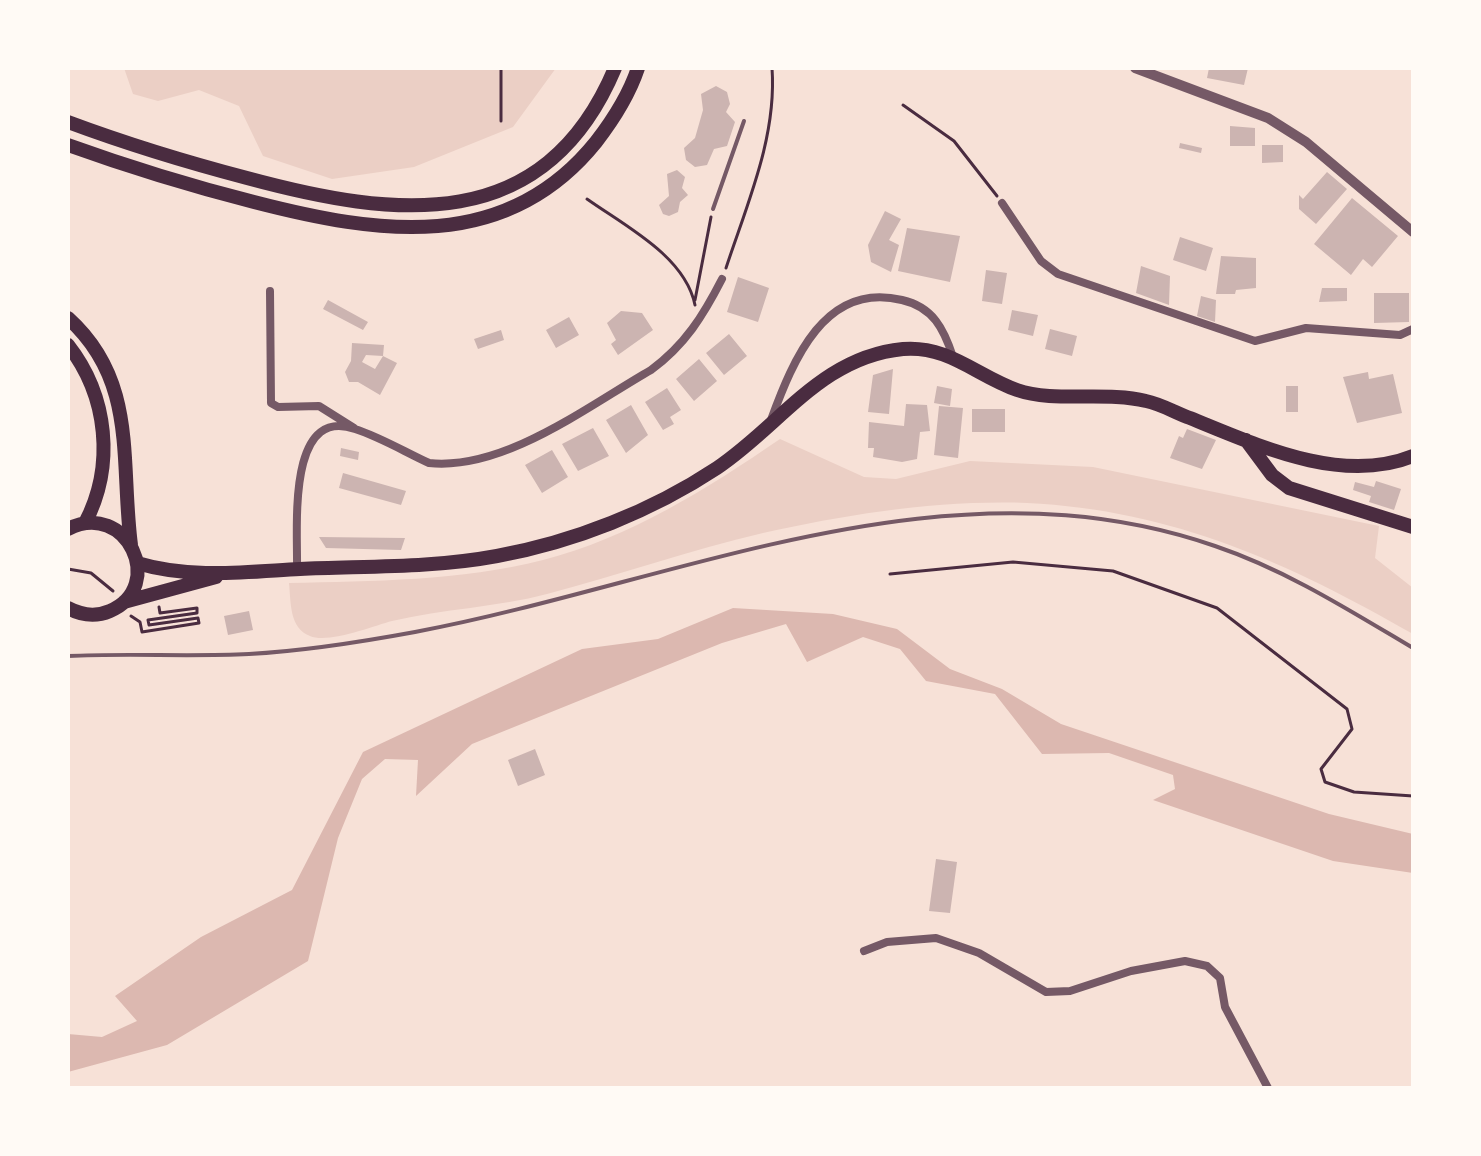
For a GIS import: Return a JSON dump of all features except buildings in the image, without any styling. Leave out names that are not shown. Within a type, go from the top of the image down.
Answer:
[{"type":"main road","points":[[68,122],[173,159],[277,186],[391,207],[436,207],[492,194],[546,163],[588,119],[615,68]]},
{"type":"main road","points":[[68,145],[174,181],[295,213],[401,229],[450,226],[526,201],[571,170],[605,130],[638,68]]},
{"type":"main road","points":[[68,318],[93,342],[115,387],[124,430],[131,545],[137,563],[135,584],[102,614],[71,611]]},
{"type":"main road","points":[[68,345],[92,386],[102,429],[102,480],[85,523]]},
{"type":"main road","points":[[137,563],[172,571],[228,574],[494,557],[546,546],[602,527],[681,490],[721,465],[827,375],[852,362],[907,349],[933,350],[953,357],[1019,391],[1145,401],[1245,440],[1319,463],[1354,467],[1413,456]]},
{"type":"main road","points":[[1245,440],[1272,475],[1305,495],[1386,516],[1413,527]]},
{"type":"main road","points":[[1272,475],[1300,456]]},
{"type":"main road","points":[[68,529],[85,523],[111,527],[131,545]]},
{"type":"main road","points":[[119,597],[228,574]]},
{"type":"street","points":[[1137,69],[1268,118],[1306,142],[1413,232]]},
{"type":"street","points":[[1002,203],[1041,261],[1058,274],[1255,341],[1306,328],[1400,335],[1413,329]]},
{"type":"street","points":[[270,291],[271,403],[278,407],[319,406],[355,428],[429,463],[457,463],[486,457],[529,440],[651,370],[673,354],[698,324],[722,279]]},
{"type":"street","points":[[771,420],[784,384],[803,351],[830,313],[851,300],[879,294],[911,302],[934,315],[946,333],[953,357]]},
{"type":"street","points":[[297,569],[299,490],[308,445],[316,433],[326,427],[355,428]]},
{"type":"street","points":[[864,951],[887,942],[936,938],[979,953],[1046,992],[1070,991],[1131,971],[1185,961],[1207,966],[1220,978],[1225,1007],[1268,1088]]},
{"type":"lane","points":[[713,209],[744,121]]},
{"type":"lane","points":[[68,656],[252,654],[370,640],[522,608],[824,532],[925,515],[982,511],[1079,517],[1149,528],[1201,541],[1296,581],[1413,648]]},
{"type":"path","points":[[501,68],[501,121]]},
{"type":"path","points":[[722,279],[762,161],[774,91],[772,68]]},
{"type":"path","points":[[903,105],[954,141],[1002,203]]},
{"type":"path","points":[[587,199],[661,253],[687,279],[695,300],[698,324]]},
{"type":"path","points":[[695,300],[713,209]]},
{"type":"path","points":[[890,574],[1013,562],[1113,571],[1217,608],[1347,709],[1352,729],[1321,769],[1325,782],[1354,792],[1413,796]]},
{"type":"path","points":[[68,569],[91,573],[119,597]]},
{"type":"path","points":[[131,616],[140,622],[142,632],[199,623],[198,618],[149,625],[148,620],[197,613],[197,608],[160,613],[159,606],[170,603]]},
{"type":"shaded area","points":[[124,68],[556,68],[513,127],[414,167],[332,179],[263,156],[239,106],[199,90],[158,101],[133,94]]},
{"type":"shaded area","points":[[780,439],[864,477],[896,479],[970,461],[1093,467],[1379,526],[1375,558],[1413,588],[1413,634],[1321,585],[1228,544],[1131,516],[1027,503],[927,506],[796,526],[709,547],[547,594],[411,617],[328,638],[310,636],[295,621],[289,583],[448,576],[512,567],[575,551],[666,510]]},
{"type":"shaded area","points":[[733,608],[833,614],[897,629],[950,669],[1002,689],[1061,724],[1329,814],[1413,834],[1413,873],[1333,861],[1153,800],[1175,789],[1173,775],[1109,753],[1042,754],[995,694],[926,681],[900,649],[863,637],[807,662],[786,624],[722,643],[472,744],[416,796],[418,760],[385,759],[362,779],[338,838],[308,961],[167,1045],[68,1072],[68,1034],[102,1037],[137,1021],[115,996],[201,937],[292,890],[363,752],[582,649],[658,639]]}]
